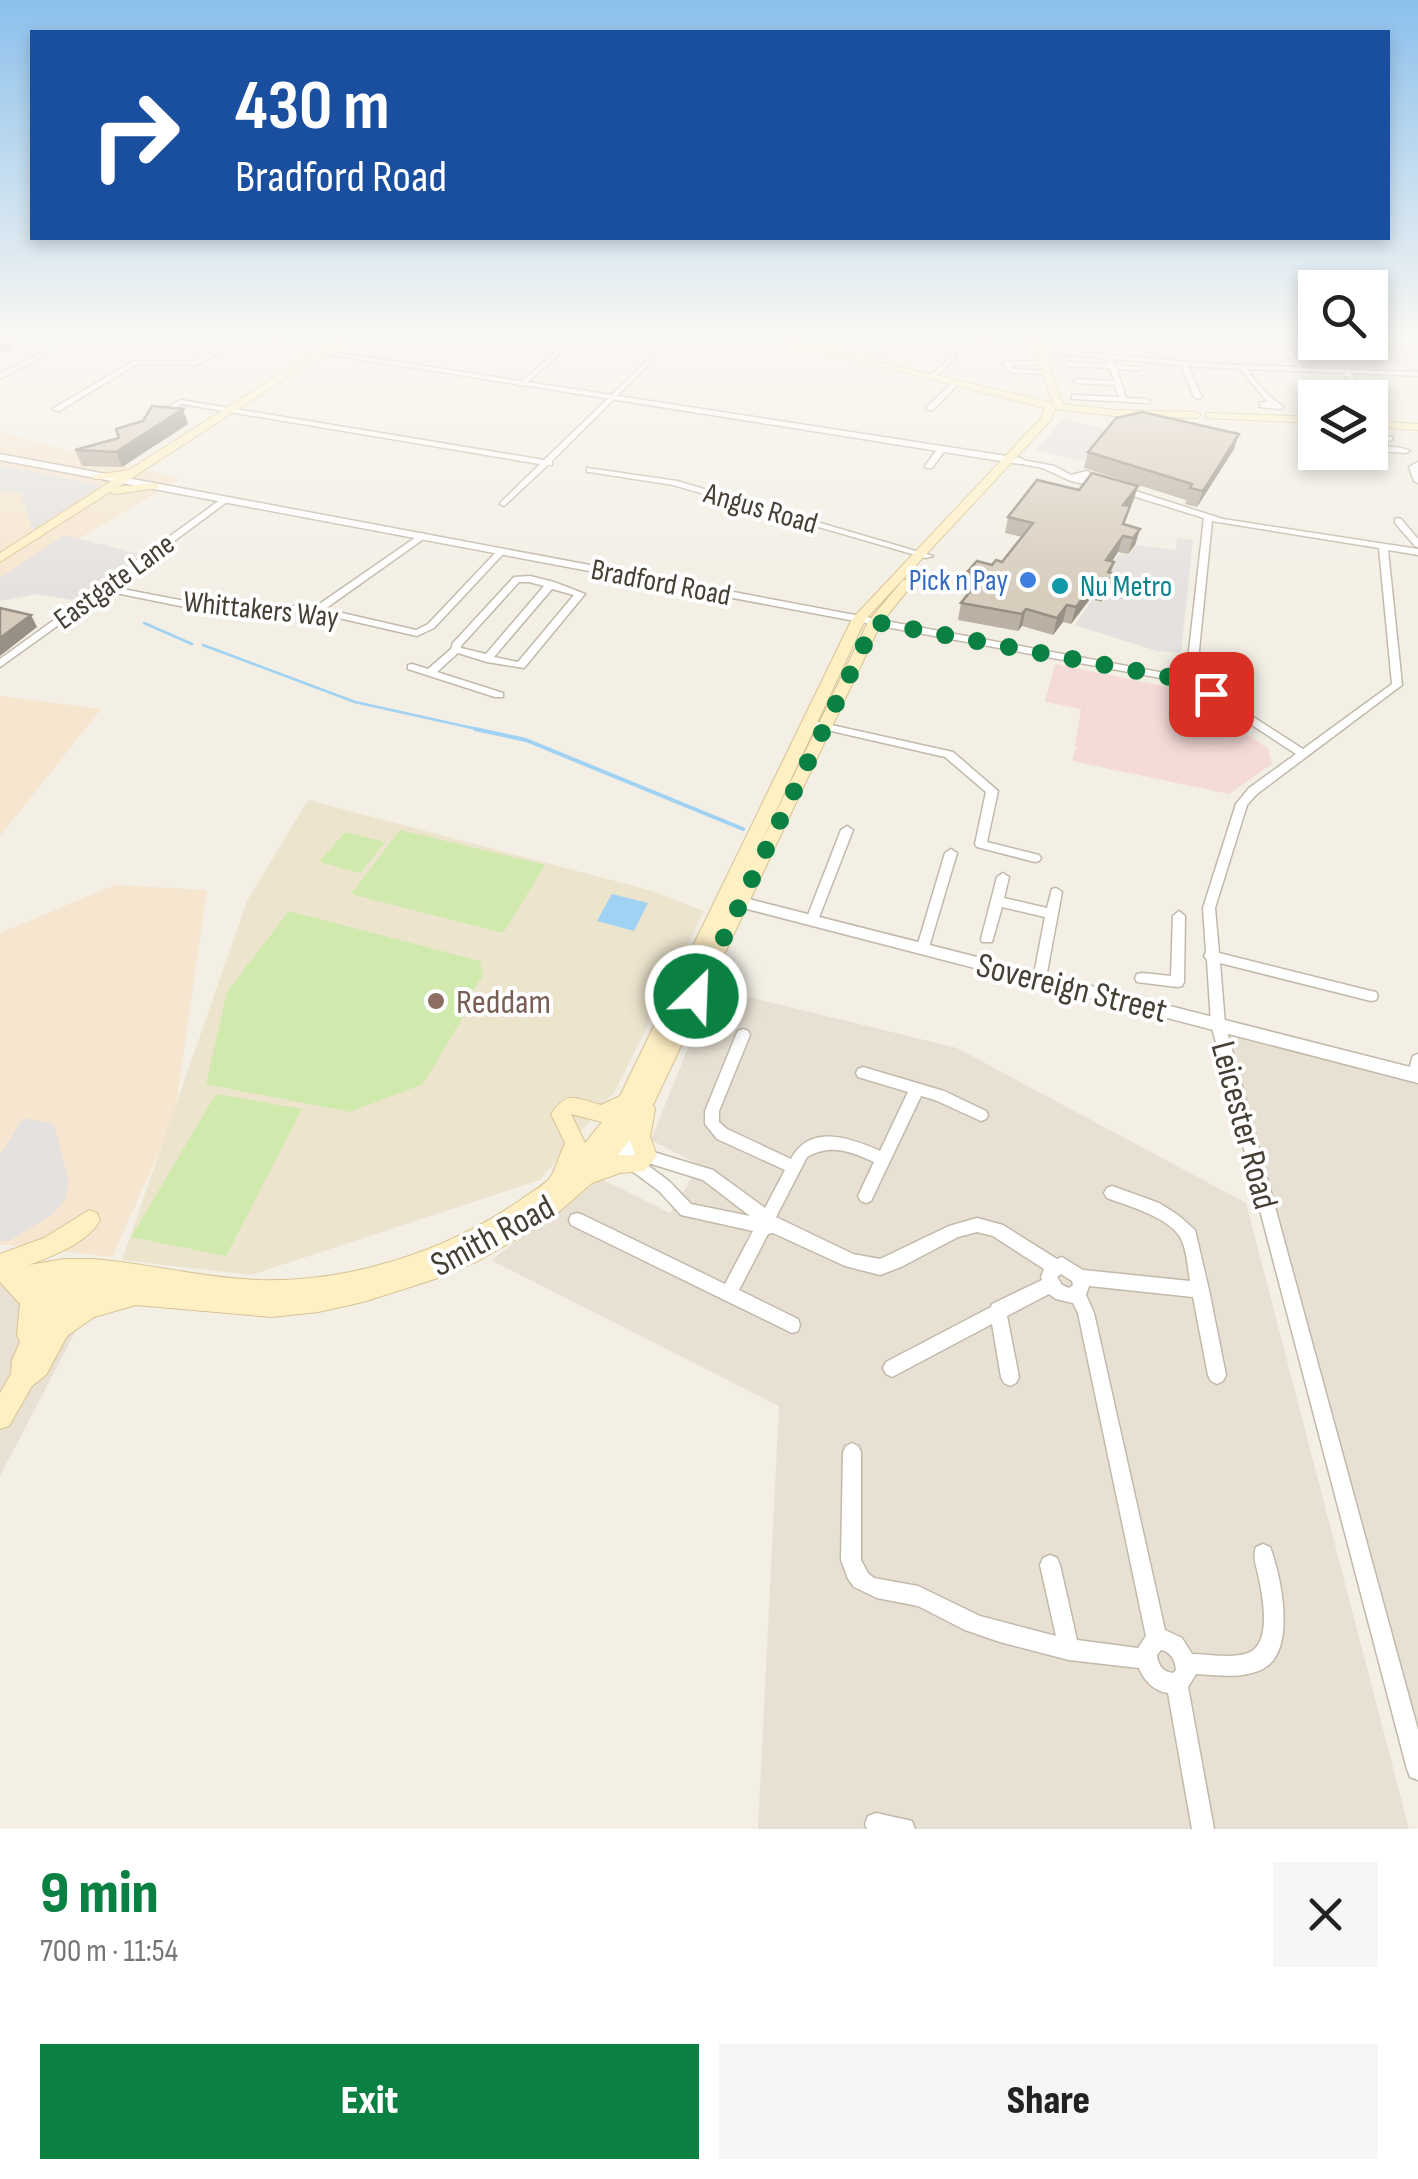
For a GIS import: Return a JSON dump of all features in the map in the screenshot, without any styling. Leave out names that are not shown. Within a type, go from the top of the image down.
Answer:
[{"type":"main road","points":[[0,561],[215,422]]},
{"type":"main road","name":"Smith Road","points":[[74,1280],[162,1296],[275,1306],[355,1294],[540,1216],[588,1176],[640,1095],[867,620],[1014,460],[1042,422]]},
{"type":"main road","points":[[1388,425],[1418,426]]},
{"type":"main road","points":[[105,493],[100,477],[138,471]]},
{"type":"main road","points":[[138,471],[139,478],[150,485]]},
{"type":"main road","points":[[105,493],[150,485]]},
{"type":"main road","points":[[556,1186],[575,1143],[565,1110],[602,1114],[640,1095]]},
{"type":"main road","points":[[588,1176],[641,1160],[640,1095]]},
{"type":"main road","name":"Smith Road","points":[[74,1280],[260,1292],[316,1288],[404,1266],[467,1248],[556,1186],[611,1140]]},
{"type":"main road","points":[[3,1269],[51,1246],[89,1220]]},
{"type":"main road","points":[[3,1269],[74,1280]]},
{"type":"main road","points":[[3,1269],[32,1301],[23,1369]]},
{"type":"main road","points":[[23,1369],[37,1366],[57,1332],[74,1280]]},
{"type":"main road","points":[[0,1417],[74,1280]]},
{"type":"main road","points":[[57,1332],[88,1307],[125,1298],[162,1296]]},
{"type":"street","points":[[307,422],[549,463]]},
{"type":"street","points":[[504,504],[589,422]]},
{"type":"street","points":[[769,422],[1014,460],[1208,518],[1418,548]]},
{"type":"street","points":[[929,466],[942,448]]},
{"type":"street","points":[[1388,450],[1406,452]]},
{"type":"street","name":"Bradford Road","points":[[0,457],[1191,681],[1303,754]]},
{"type":"street","points":[[1418,464],[1412,466],[1418,481]]},
{"type":"street","points":[[0,466],[39,465]]},
{"type":"street","name":"Angus Road","points":[[590,470],[674,484],[924,555]]},
{"type":"street","name":"Eastgate Lane","points":[[0,664],[227,499]]},
{"type":"street","points":[[1191,681],[1208,518]]},
{"type":"street","points":[[1398,522],[1418,548]]},
{"type":"street","points":[[317,610],[422,536]]},
{"type":"street","name":"Leicester Road","points":[[1385,546],[1397,685],[1250,793],[1242,804],[1210,901],[1210,956],[1218,1024],[1418,1770]]},
{"type":"street","name":"Whittakers Way","points":[[105,588],[189,604],[317,610],[417,633],[431,626],[502,551]]},
{"type":"street","points":[[432,671],[456,650],[498,596],[522,578],[580,594],[528,660],[518,666],[456,650]]},
{"type":"street","points":[[487,659],[551,584]]},
{"type":"street","points":[[464,590],[498,596]]},
{"type":"street","points":[[412,666],[499,695]]},
{"type":"street","points":[[818,725],[949,754],[992,791],[981,844],[1036,858]]},
{"type":"street","points":[[812,920],[848,830]]},
{"type":"street","points":[[922,947],[951,853]]},
{"type":"street","points":[[987,939],[1003,877]]},
{"type":"street","points":[[1040,979],[1056,892]]},
{"type":"street","name":"Sovereign Street","points":[[733,900],[1157,1009],[1417,1070]]},
{"type":"street","points":[[996,901],[1052,914]]},
{"type":"street","points":[[1142,978],[1174,984],[1178,980],[1178,916]]},
{"type":"street","points":[[1210,956],[1371,996]]},
{"type":"street","points":[[1157,1009],[1159,982]]},
{"type":"street","points":[[743,1035],[712,1110],[712,1124],[722,1134],[793,1166]]},
{"type":"street","points":[[863,1073],[948,1098],[981,1115]]},
{"type":"street","points":[[866,1196],[917,1089]]},
{"type":"street","points":[[611,1140],[641,1160],[687,1210],[768,1224],[851,1262],[880,1267],[968,1226],[985,1226],[1032,1250],[1063,1295],[1079,1285],[1201,1290]]},
{"type":"street","points":[[728,1294],[768,1224],[802,1152],[822,1142],[849,1145],[883,1159]]},
{"type":"street","points":[[641,1160],[679,1166],[716,1180],[768,1224]]},
{"type":"street","points":[[664,1186],[679,1166]]},
{"type":"street","points":[[1112,1193],[1138,1200],[1184,1228],[1193,1244],[1216,1375]]},
{"type":"street","points":[[577,1220],[792,1325]]},
{"type":"street","points":[[892,1368],[1069,1266],[1086,1313],[1157,1639]]},
{"type":"street","points":[[998,1310],[1010,1377]]},
{"type":"street","points":[[852,1452],[851,1560],[858,1579],[873,1589],[915,1595],[979,1626],[1068,1650],[1146,1660]]},
{"type":"street","points":[[1157,1639],[1148,1646],[1146,1660],[1162,1682],[1182,1674],[1258,1660],[1266,1653],[1273,1629],[1264,1554]]},
{"type":"street","points":[[1050,1565],[1068,1650]]},
{"type":"street","points":[[1157,1639],[1175,1644],[1203,1829]]},
{"type":"street","points":[[876,1824],[904,1829]]},
{"type":"shaded area","points":[[1060,422],[1109,430],[1083,461],[1036,450]]},
{"type":"shaded area","points":[[0,432],[180,479],[0,585]]},
{"type":"shaded area","points":[[0,465],[102,485],[33,530],[20,493],[0,491]]},
{"type":"shaded area","points":[[64,535],[140,554],[77,601],[36,594],[0,601],[0,578]]},
{"type":"shaded area","points":[[1177,538],[1193,540],[1181,653],[1157,651],[1075,625],[1092,600],[1102,603],[1110,592],[1105,589],[1103,577],[1120,553],[1129,555],[1136,545],[1176,550]]},
{"type":"shaded area","points":[[1055,664],[1174,688],[1268,748],[1272,764],[1229,794],[1072,761],[1075,749],[1079,749],[1075,746],[1081,709],[1045,702]]},
{"type":"shaded area","points":[[0,696],[101,709],[0,836]]},
{"type":"shaded area","name":"Reddam","points":[[308,800],[649,890],[704,911],[615,1091],[540,1180],[251,1275],[122,1260],[247,901]]},
{"type":"shaded area","points":[[115,885],[207,890],[174,1118],[112,1257],[0,1244],[0,933]]},
{"type":"shaded area","points":[[712,988],[957,1048],[1246,1203],[1409,1829],[758,1829],[779,1406],[491,1260],[601,1179],[670,1213],[700,1165],[651,1140]]},
{"type":"shaded area","points":[[1218,1024],[1418,1075],[1418,1769]]},
{"type":"shaded area","points":[[23,1118],[54,1124],[69,1181],[65,1199],[53,1214],[9,1241],[0,1241],[0,1155]]},
{"type":"shaded area","points":[[0,1273],[88,1307],[0,1476]]},
{"type":"green space","points":[[400,830],[545,865],[503,933],[351,894]]},
{"type":"green space","points":[[345,832],[385,842],[360,873],[319,862]]},
{"type":"green space","points":[[289,911],[480,961],[483,975],[472,993],[476,995],[423,1084],[350,1112],[206,1084],[227,992]]},
{"type":"green space","points":[[216,1094],[302,1109],[226,1256],[131,1237]]},
{"type":"water","points":[[612,894],[648,903],[634,931],[597,921]]},
{"type":"building","points":[[138,422],[162,422],[116,452],[75,450],[119,438],[116,429]]},
{"type":"building","points":[[1112,422],[1188,422],[1239,434],[1203,491],[1190,488],[1192,484],[1088,452]]},
{"type":"building","points":[[1092,473],[1138,486],[1123,505],[1130,506],[1123,524],[1140,529],[1133,538],[1123,536],[1106,560],[1114,562],[1108,572],[1114,574],[1106,585],[1095,582],[1076,607],[1067,605],[1057,618],[1026,609],[1022,614],[961,603],[983,575],[968,571],[977,561],[992,565],[996,560],[1002,562],[1033,523],[1008,517],[1037,480],[1079,490]]},
{"type":"building","points":[[0,608],[31,615],[0,638]]},
{"type":"waterway","points":[[144,623],[192,644]]},
{"type":"waterway","points":[[203,645],[355,702],[486,731]]},
{"type":"waterway","points":[[475,729],[526,740],[743,829]]},
{"type":"place","name":"Pick n Pay","points":[[1028,580]]},
{"type":"place","name":"Nu Metro","points":[[1060,586]]},
{"type":"place","name":"Reddam","points":[[436,1001]]},
{"type":"route","points":[[696,996],[875,622],[1191,681],[1211,694]]}]
